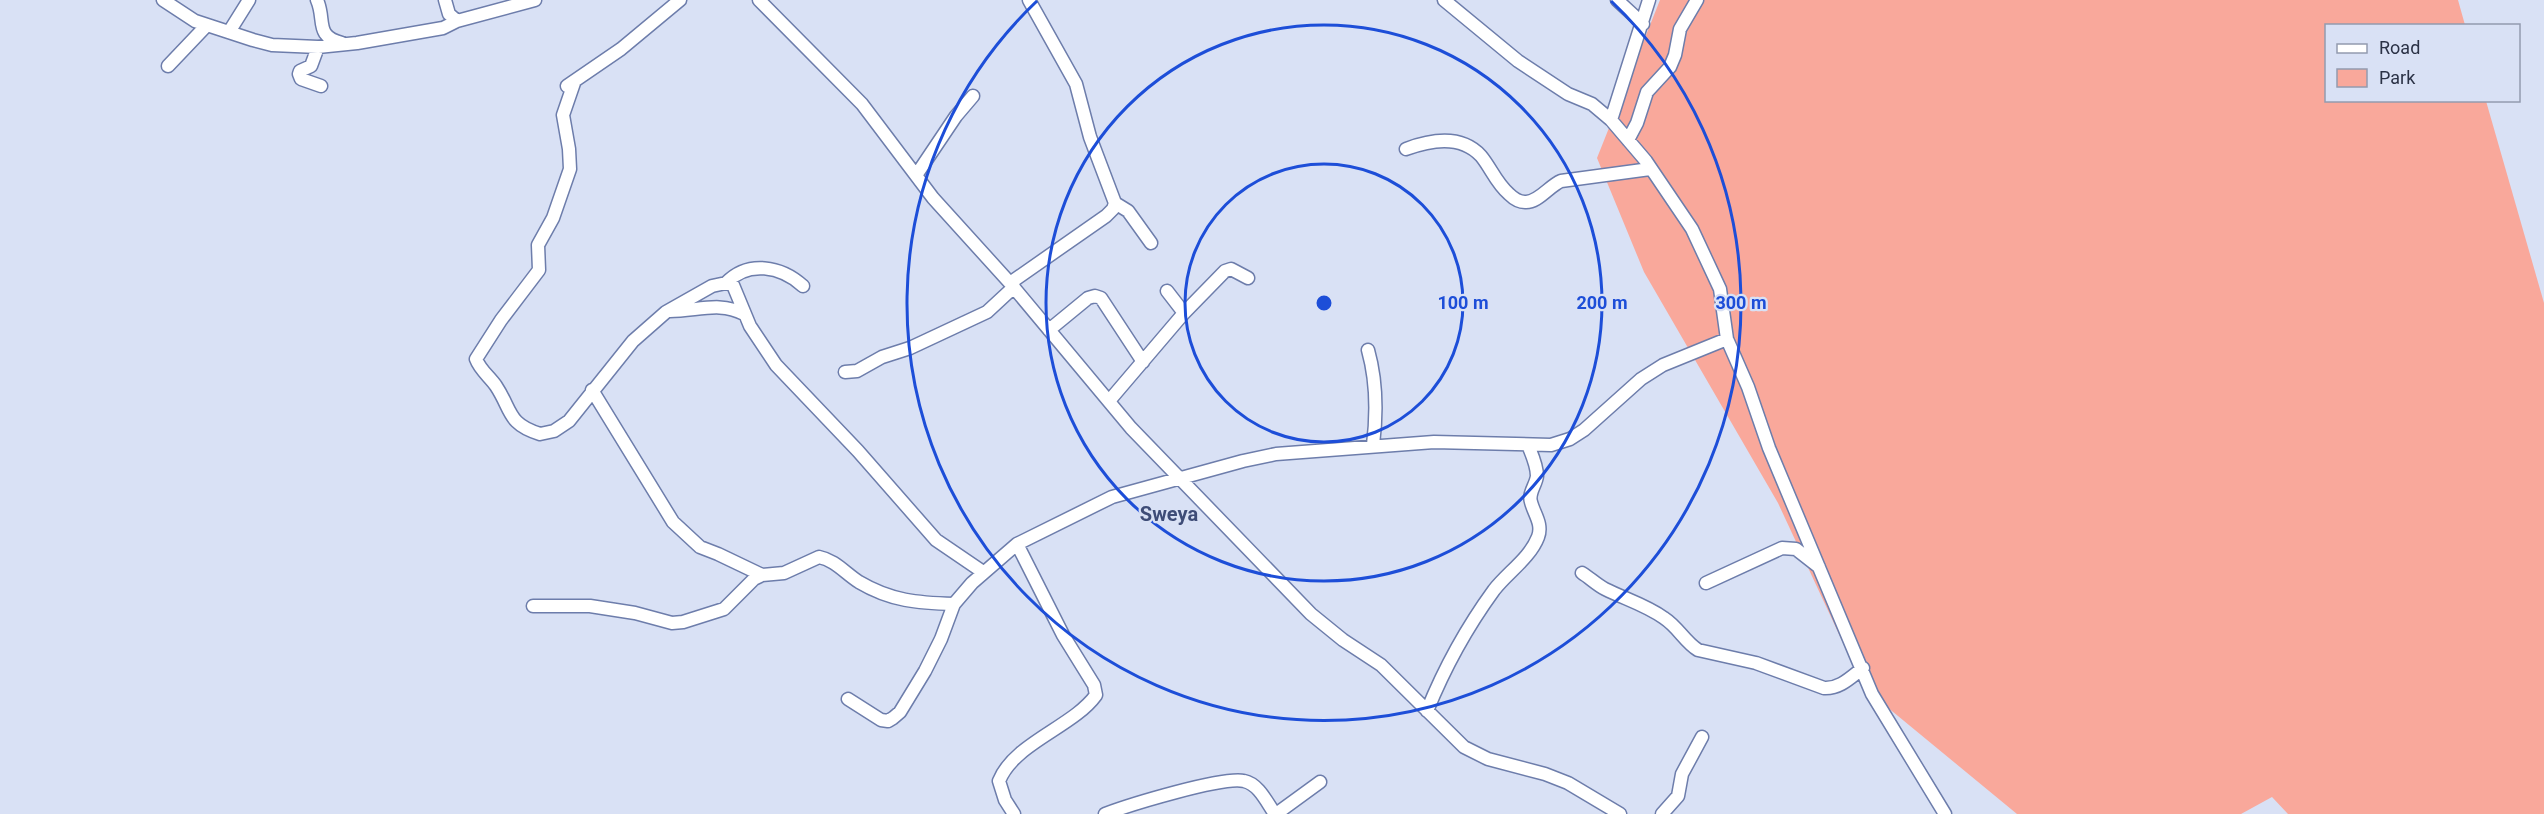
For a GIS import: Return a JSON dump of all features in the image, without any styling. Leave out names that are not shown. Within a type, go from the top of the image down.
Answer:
[{"type":"street","points":[[163,0],[180,13],[229,32],[273,45],[318,47],[443,28],[457,21],[535,0]]},
{"type":"street","points":[[229,32],[249,0]]},
{"type":"street","points":[[317,0],[324,32],[333,41],[346,44]]},
{"type":"street","points":[[445,0],[449,14],[457,21]]},
{"type":"street","points":[[680,0],[621,49],[570,85],[563,115],[570,169],[553,218],[538,244],[539,270],[501,320],[476,359],[501,393],[515,422],[540,434],[563,426],[633,341],[666,312],[712,286],[726,283],[733,285],[744,314],[765,352],[776,365],[864,459],[921,525],[936,540],[983,572]]},
{"type":"street","points":[[759,0],[862,104],[933,198],[1012,285],[1131,428],[1311,614],[1399,680],[1464,747],[1568,783],[1620,814]]},
{"type":"street","points":[[1029,0],[1076,84],[1090,137],[1115,203],[1128,211],[1151,243]]},
{"type":"street","points":[[1444,0],[1518,61],[1568,94],[1592,104],[1611,120],[1646,161],[1692,229],[1720,289],[1727,339],[1748,387],[1769,448],[1880,710],[1945,814]]},
{"type":"street","points":[[1617,0],[1642,24]]},
{"type":"street","points":[[1611,120],[1649,0]]},
{"type":"street","points":[[1628,140],[1637,123],[1647,92],[1670,67],[1680,29],[1697,0]]},
{"type":"street","points":[[168,66],[207,25]]},
{"type":"street","points":[[318,47],[311,66],[300,71],[299,74],[301,79],[321,86]]},
{"type":"street","points":[[917,174],[972,96]]},
{"type":"street","points":[[1406,149],[1437,141],[1451,141],[1460,144],[1481,157],[1497,182],[1507,192],[1518,200],[1526,202],[1535,200],[1552,184],[1561,181],[1650,169]]},
{"type":"street","points":[[845,372],[857,371],[882,357],[909,348],[987,312],[1012,285],[1106,216],[1115,203]]},
{"type":"street","points":[[1109,400],[1184,313],[1226,270],[1231,268],[1248,278]]},
{"type":"street","points":[[726,283],[734,274],[746,269],[762,269],[778,270],[790,274],[803,286]]},
{"type":"street","points":[[1167,291],[1184,313]]},
{"type":"street","points":[[1049,330],[1088,298],[1095,296],[1101,298],[1143,362]]},
{"type":"street","points":[[666,312],[723,305],[744,314]]},
{"type":"street","points":[[848,699],[881,720],[888,721],[893,718],[900,712],[925,671],[941,639],[954,604],[983,572],[1017,544],[1112,497],[1276,454],[1434,442],[1551,445],[1570,439],[1603,415],[1625,390],[1641,378],[1663,365],[1727,339]]},
{"type":"street","points":[[1368,350],[1374,371],[1377,411],[1373,445]]},
{"type":"street","points":[[592,390],[682,533],[700,548],[762,575]]},
{"type":"street","points":[[1427,711],[1447,667],[1481,610],[1494,590],[1532,548],[1539,534],[1540,526],[1530,500],[1537,478],[1536,467],[1528,445]]},
{"type":"street","points":[[1014,814],[1005,800],[999,781],[1003,772],[1018,757],[1096,695],[1094,685],[1063,634],[1017,544]]},
{"type":"street","points":[[1706,583],[1782,548],[1796,549],[1820,568]]},
{"type":"street","points":[[533,606],[590,606],[635,613],[672,623],[696,620],[724,609],[754,579],[762,575],[784,573],[819,557],[833,562],[865,585],[900,600],[922,604],[954,604]]},
{"type":"street","points":[[1582,573],[1603,588],[1664,618],[1676,627],[1691,646],[1698,650],[1756,663],[1824,688],[1839,686],[1863,668]]},
{"type":"street","points":[[1662,814],[1678,796],[1682,774],[1702,737]]},
{"type":"street","points":[[1106,814],[1206,785],[1243,780],[1258,790],[1275,814],[1320,782]]},
{"type":"green space","points":[[1660,0],[2458,0],[2465,24],[2325,24],[2325,102],[2486,102],[2544,303],[2544,814],[2288,814],[2272,797],[2241,814],[2017,814],[1864,688],[1778,503],[1644,272],[1597,158]]},
{"type":"district","name":"Sweya","points":[[1169,514]]}]
